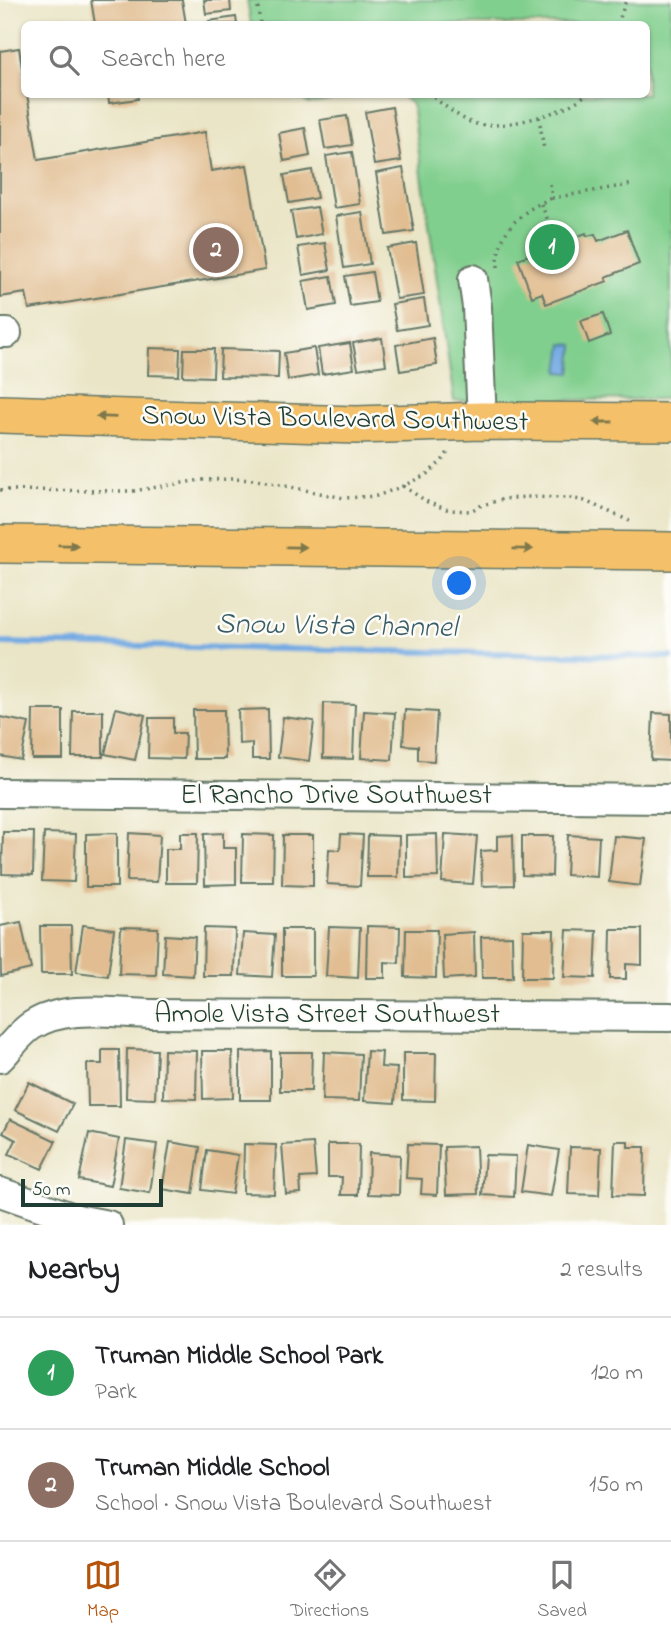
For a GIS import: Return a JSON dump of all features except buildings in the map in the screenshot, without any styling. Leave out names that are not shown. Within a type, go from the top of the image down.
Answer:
[{"type":"main road","name":"Snow Vista Boulevard Southwest","points":[[0,414],[468,431],[671,422]]},
{"type":"main road","points":[[0,544],[671,551]]},
{"type":"street","points":[[468,431],[477,307],[473,279]]},
{"type":"street","name":"El Rancho Drive Southwest","points":[[0,793],[671,799]]},
{"type":"street","name":"Amole Vista Street Southwest","points":[[0,1058],[30,1027],[47,1018],[76,1012],[671,1017]]},
{"type":"street","points":[[0,1192],[77,1219],[108,1225]]},
{"type":"path","points":[[257,0],[260,21]]},
{"type":"path","points":[[619,21],[626,0]]},
{"type":"path","points":[[434,98],[471,123],[486,125],[539,117],[565,109],[580,98]]},
{"type":"path","points":[[539,117],[544,150]]},
{"type":"path","points":[[550,184],[552,198]]},
{"type":"path","points":[[498,267],[501,245],[508,229],[518,217],[552,198],[634,184]]},
{"type":"path","points":[[541,203],[558,244]]},
{"type":"path","points":[[0,490],[133,491],[201,480],[234,479],[266,482],[344,498],[377,496],[427,474],[468,431]]},
{"type":"path","points":[[403,486],[429,503],[449,510],[470,511],[482,505],[525,496],[570,498],[585,501],[632,522]]},
{"type":"green space","points":[[247,0],[671,0],[671,390],[664,399],[454,401],[412,104],[404,98],[650,98],[650,21],[250,21]]},
{"type":"green space","points":[[301,98],[346,98],[309,104]]},
{"type":"water","points":[[563,344],[574,345],[571,373],[559,372]]},
{"type":"waterway","name":"Snow Vista Channel","points":[[0,643],[671,657]]},
{"type":"place","name":"Truman Middle School Park","points":[[552,247]]},
{"type":"place","name":"Truman Middle School","points":[[216,250]]}]
